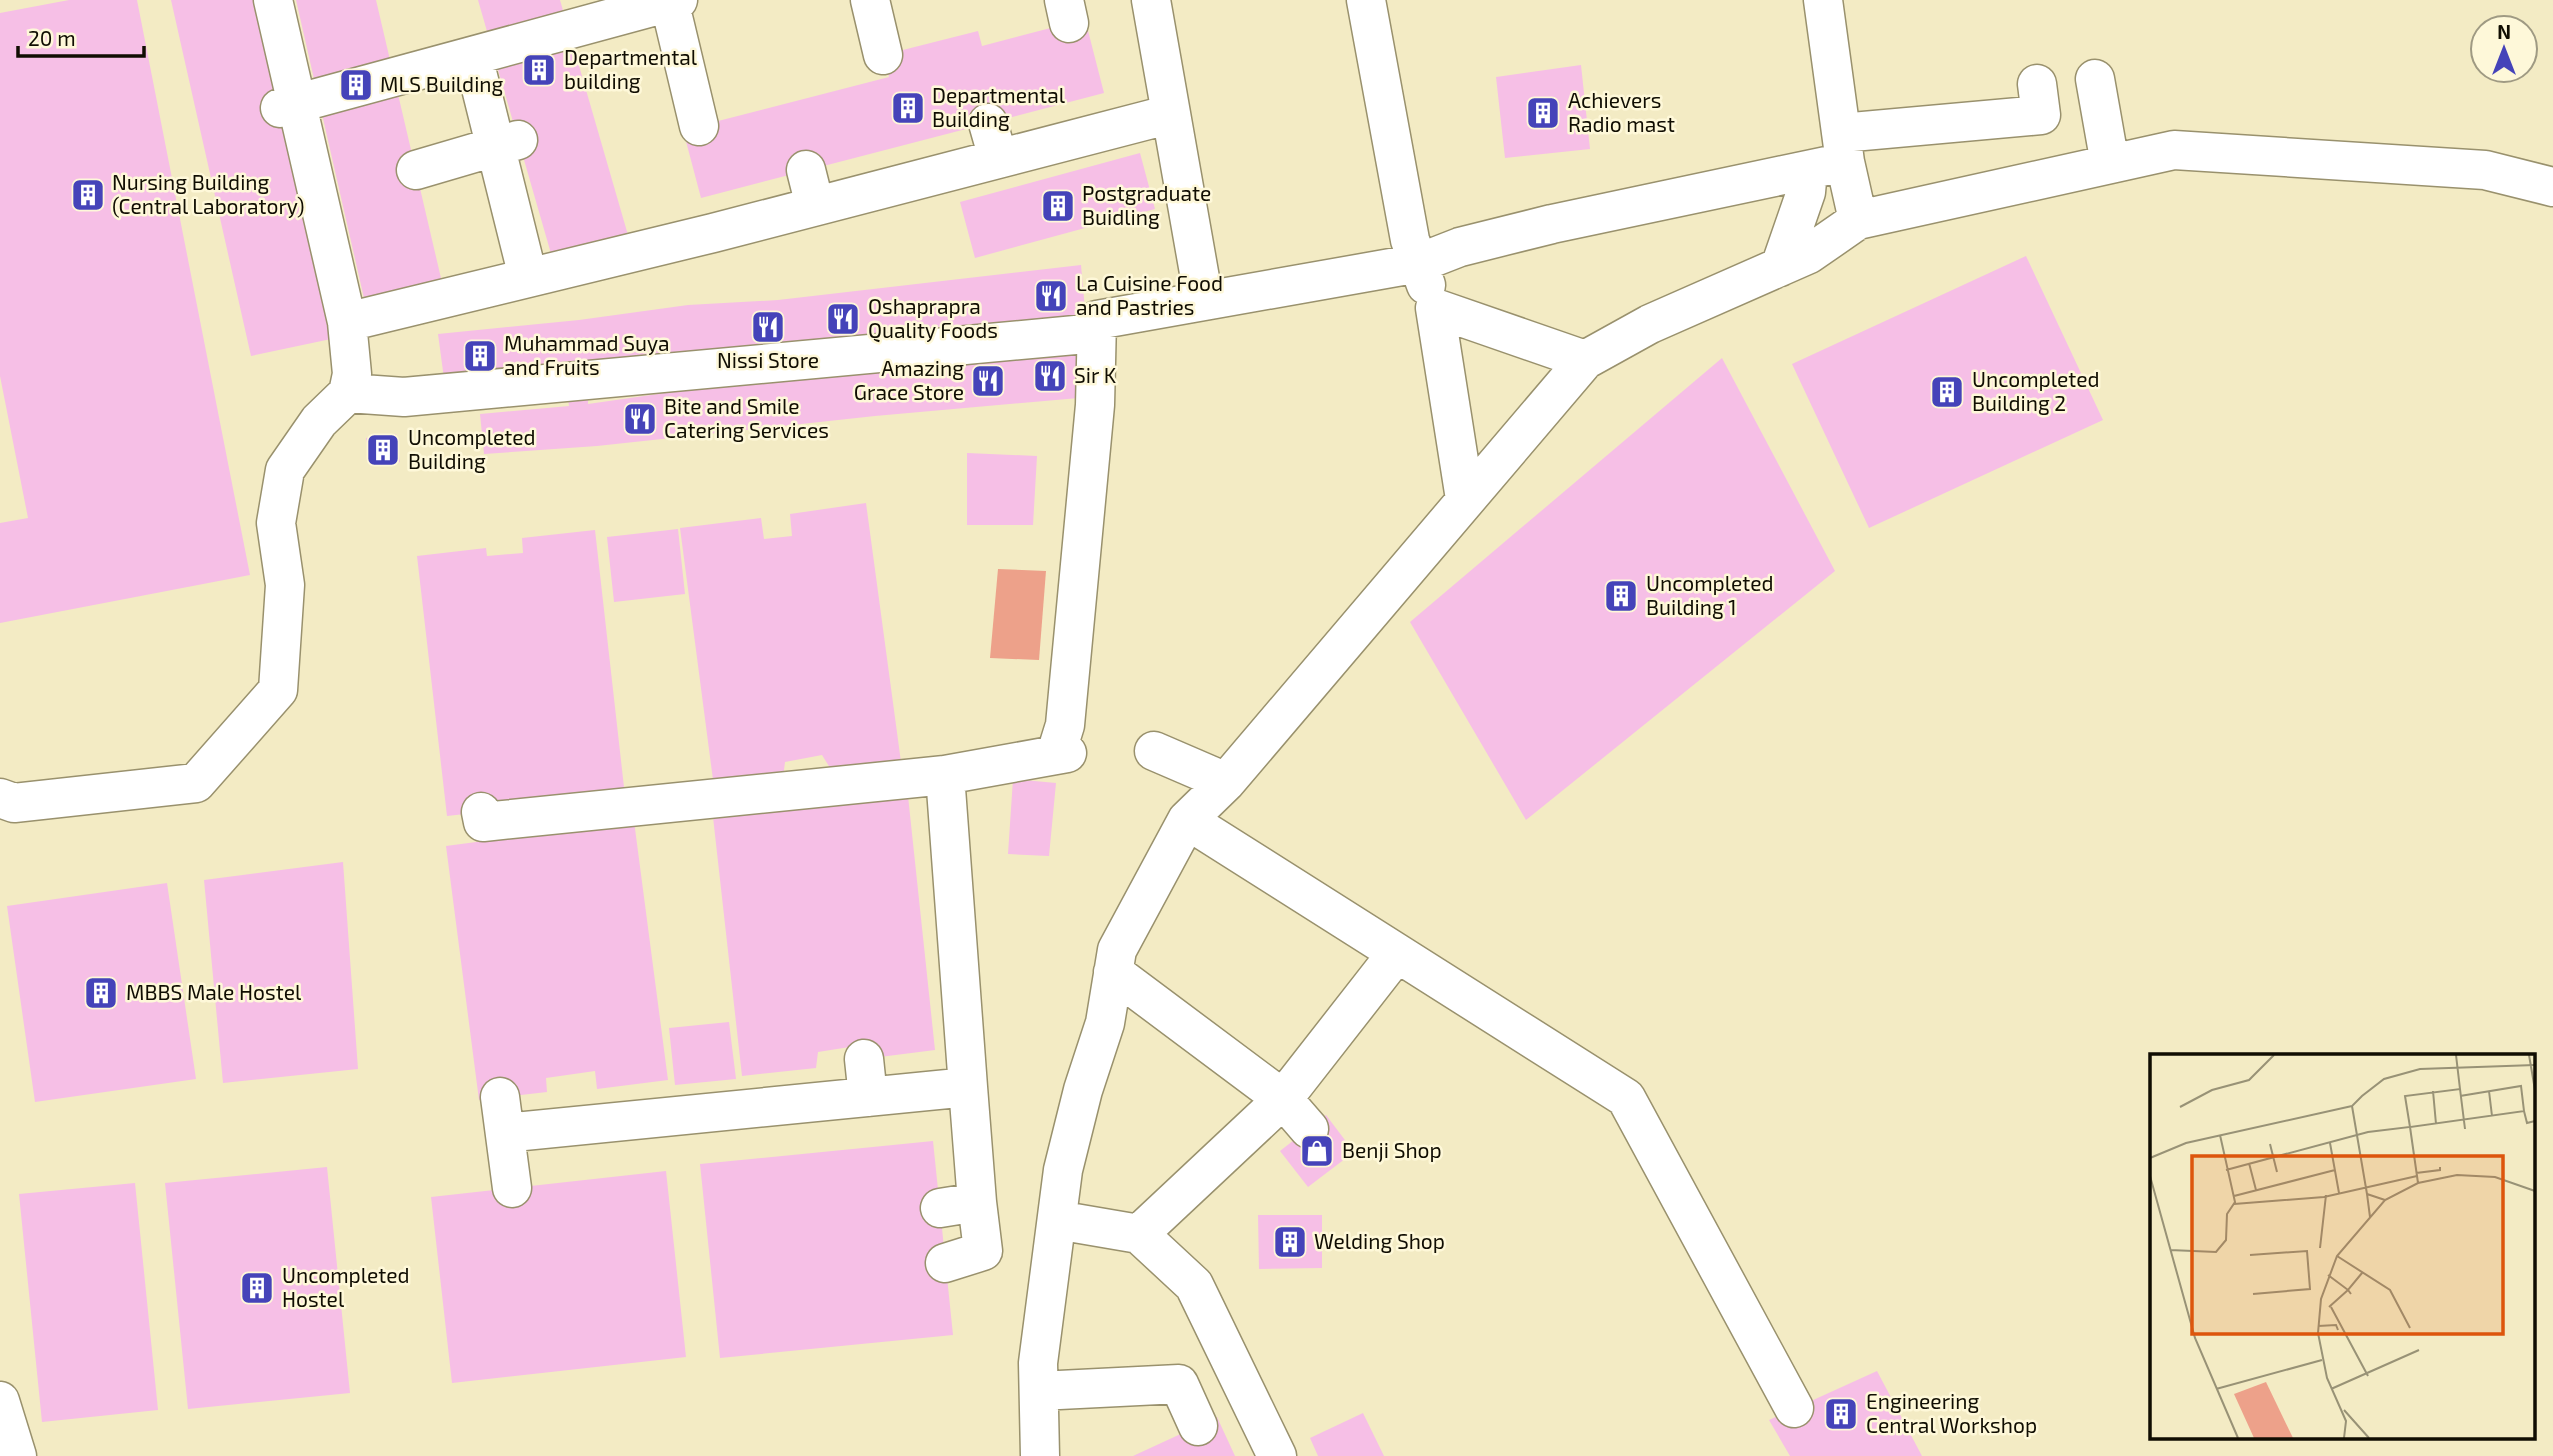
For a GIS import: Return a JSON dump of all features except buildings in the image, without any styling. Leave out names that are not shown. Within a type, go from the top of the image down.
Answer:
[{"type":"street","points":[[0,798],[15,803],[196,783],[278,690],[285,585],[276,523],[285,470],[319,421],[348,393],[352,374],[347,322],[288,106],[273,0]]},
{"type":"street","points":[[870,0],[883,55]]},
{"type":"street","points":[[1152,0],[1204,301]]},
{"type":"street","points":[[1366,0],[1382,164],[1435,308],[1465,499]]},
{"type":"street","points":[[1823,0],[1843,147],[1858,220]]},
{"type":"street","points":[[288,106],[448,57],[672,1],[699,126]]},
{"type":"street","points":[[448,57],[506,143],[528,277]]},
{"type":"street","points":[[2095,79],[2110,164]]},
{"type":"street","points":[[348,393],[404,397],[1086,334],[1097,320],[1419,263],[1460,247],[1552,224],[1808,170],[1843,147],[2041,115],[2037,84]]},
{"type":"street","points":[[347,322],[528,277],[810,188],[993,141],[1171,114]]},
{"type":"street","points":[[416,170],[506,143]]},
{"type":"street","points":[[1040,1456],[1038,1363],[1063,1170],[1083,1090],[1105,1023],[1117,950],[1188,820],[1226,782],[1585,360],[1650,324],[1809,254],[1858,220],[2174,150],[2485,170],[2553,187]]},
{"type":"street","points":[[1780,267],[1806,192],[1808,170]]},
{"type":"street","points":[[1435,308],[1585,360]]},
{"type":"street","points":[[481,812],[483,822],[589,806],[753,792],[870,774],[945,775],[1061,754],[1095,405],[1097,320]]},
{"type":"street","points":[[1154,751],[1226,782]]},
{"type":"street","points":[[945,775],[983,1251],[945,1263]]},
{"type":"street","points":[[1188,820],[1626,1098],[1794,1408]]},
{"type":"street","points":[[1139,1234],[1283,1099],[1397,953]]},
{"type":"street","points":[[1114,972],[1283,1099],[1309,1129]]},
{"type":"street","points":[[863,1059],[868,1097]]},
{"type":"street","points":[[512,1188],[503,1115],[813,1085],[868,1097],[968,1087]]},
{"type":"street","points":[[940,1208],[977,1202]]},
{"type":"street","points":[[1057,1220],[1139,1234],[1195,1285],[1277,1456]]},
{"type":"street","points":[[1039,1391],[1179,1384],[1198,1426]]},
{"type":"street","points":[[0,1401],[17,1456]]},
{"type":"shaded area","points":[[998,569],[1046,571],[1039,660],[990,658]]},
{"type":"place","name":"Departmental building","points":[[539,70]]},
{"type":"place","name":"MLS Building","points":[[356,85]]},
{"type":"place","name":"Departmental Building","points":[[908,108]]},
{"type":"place","name":"Achievers Radio mast","points":[[1543,113]]},
{"type":"place","name":"Nursing Building (Central Laboratory)","points":[[88,195]]},
{"type":"place","name":"Postgraduate Buidling","points":[[1058,206]]},
{"type":"place","name":"La Cuisine Food and Pastries","points":[[1051,296]]},
{"type":"place","name":"Oshaprapra Quality Foods","points":[[843,319]]},
{"type":"place","name":"Nissi Store","points":[[768,327]]},
{"type":"place","name":"Muhammad Suya and Fruits","points":[[480,356]]},
{"type":"place","name":"Sir K","points":[[1050,376]]},
{"type":"place","name":"Amazing Grace Store","points":[[988,381]]},
{"type":"place","name":"Uncompleted Building 2","points":[[1947,392]]},
{"type":"place","name":"Bite and Smile Catering Services","points":[[640,419]]},
{"type":"place","name":"Uncompleted Building","points":[[383,450]]},
{"type":"place","name":"Uncompleted Building 1","points":[[1621,596]]},
{"type":"place","name":"MBBS Male Hostel","points":[[101,993]]},
{"type":"place","name":"Benji Shop","points":[[1317,1151]]},
{"type":"place","name":"Welding Shop","points":[[1290,1242]]},
{"type":"place","name":"Uncompleted Hostel","points":[[257,1288]]},
{"type":"place","name":"Engineering Central Workshop","points":[[1841,1414]]}]
